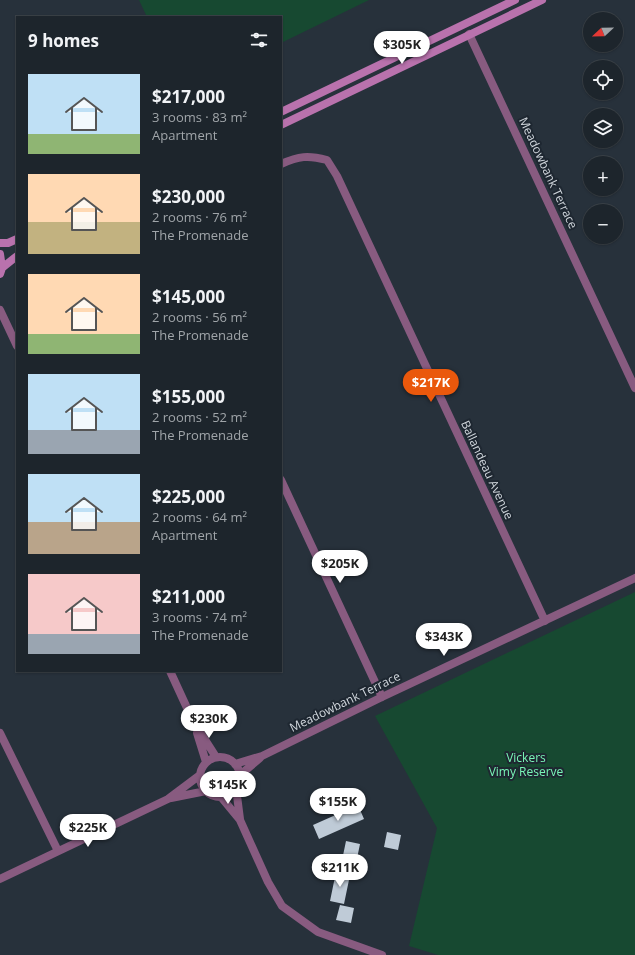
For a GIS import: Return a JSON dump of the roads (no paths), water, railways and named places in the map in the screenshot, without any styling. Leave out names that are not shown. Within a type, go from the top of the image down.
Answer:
[{"type":"main road","points":[[282,112],[515,0]]},
{"type":"main road","points":[[282,125],[542,0]]},
{"type":"main road","points":[[0,243],[8,243],[16,239]]},
{"type":"main road","points":[[0,254],[1,271]]},
{"type":"main road","points":[[1,271],[16,257]]},
{"type":"street","name":"Meadowbank Terrace","points":[[470,34],[635,388]]},
{"type":"street","name":"Ballandeau Avenue","points":[[282,164],[310,155],[328,160],[337,176],[545,621]]},
{"type":"street","points":[[0,310],[16,344]]},
{"type":"street","points":[[282,482],[382,697]]},
{"type":"street","name":"Meadowbank Terrace","points":[[234,764],[262,756],[382,697],[635,578]]},
{"type":"street","points":[[170,672],[194,721],[216,757]]},
{"type":"street","points":[[0,879],[168,799],[200,776],[206,762],[194,721]]},
{"type":"street","points":[[0,733],[58,851]]},
{"type":"street","name":"Meadowbank Terrace","points":[[240,775],[262,756]]},
{"type":"street","points":[[206,762],[216,757],[225,758],[234,764],[240,775],[236,788],[240,820]]},
{"type":"street","points":[[200,776],[202,785],[206,791],[212,795],[221,796],[231,793],[236,788]]},
{"type":"street","points":[[168,799],[206,791]]},
{"type":"street","points":[[221,796],[240,820],[268,882],[282,906],[318,932],[382,955]]},
{"type":"park label","name":"Vickers Vimy Reserve","points":[[526,765]]}]
